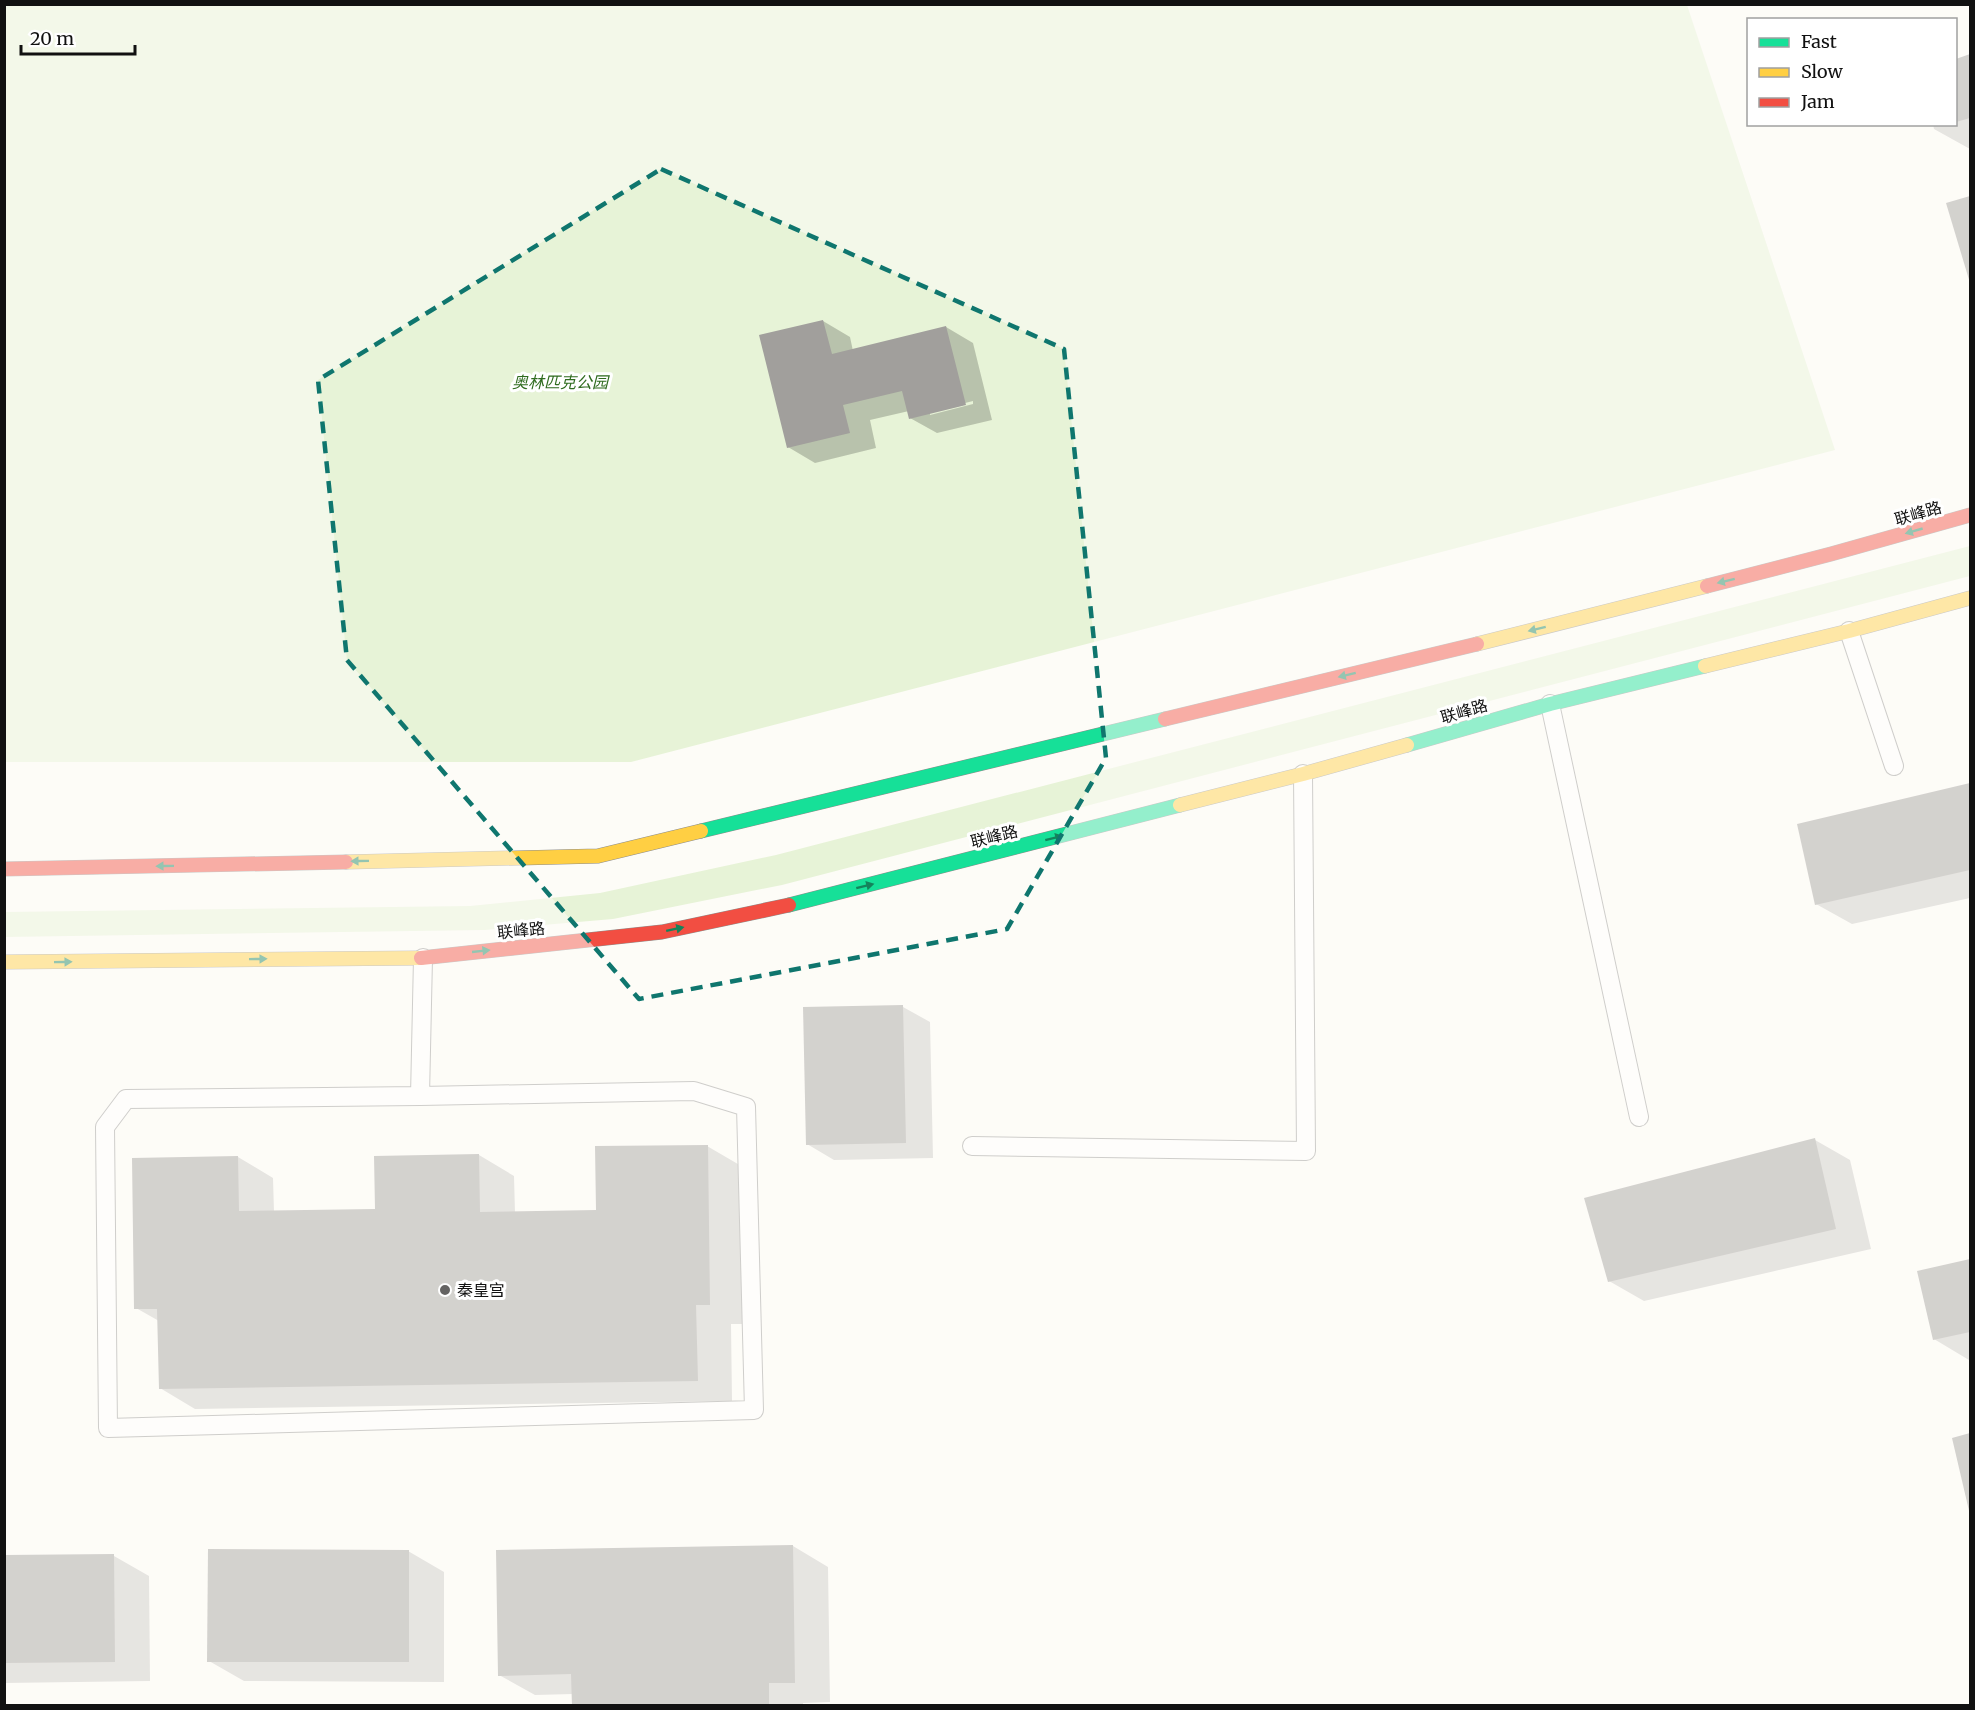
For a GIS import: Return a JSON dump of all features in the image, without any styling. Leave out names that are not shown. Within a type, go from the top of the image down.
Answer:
[{"type":"main road","name":"联峰路","points":[[4,869],[598,856],[1543,628],[1831,554],[1971,515]]},
{"type":"main road","name":"联峰路","points":[[4,962],[423,958],[662,932],[801,902],[1303,774],[1550,704],[1849,631],[1971,598]]},
{"type":"lane","points":[[1849,631],[1894,766]]},
{"type":"lane","points":[[1550,704],[1639,1117]]},
{"type":"lane","points":[[972,1146],[1306,1151],[1303,774]]},
{"type":"lane","points":[[420,1096],[423,958]]},
{"type":"lane","points":[[694,1091],[746,1107],[754,1410],[108,1428],[105,1127],[126,1099],[420,1096],[694,1091]]},
{"type":"highlighted area","points":[[661,169],[1064,349],[1106,758],[1007,929],[639,999],[347,660],[318,380]]},
{"type":"green space","name":"奥林匹克公园","points":[[4,5],[1687,5],[1835,450],[631,762],[5,762]]},
{"type":"green space","points":[[1970,546],[1970,576],[782,885],[613,919],[485,930],[5,937],[5,912],[470,906],[600,893],[776,855]]},
{"type":"building","points":[[1970,54],[1970,118],[1957,122],[1957,59]]},
{"type":"building","points":[[1970,196],[1970,283],[1946,203]]},
{"type":"building","points":[[823,320],[832,354],[946,326],[966,405],[909,419],[902,391],[843,405],[850,433],[787,448],[759,335]]},
{"type":"building","points":[[1970,783],[1970,870],[1815,905],[1797,824]]},
{"type":"building","points":[[903,1005],[906,1143],[806,1145],[803,1007]]},
{"type":"building","points":[[1815,1138],[1836,1229],[1608,1282],[1584,1198]]},
{"type":"building","points":[[708,1145],[710,1305],[696,1305],[698,1381],[159,1389],[157,1309],[134,1309],[132,1158],[238,1156],[239,1211],[375,1209],[374,1156],[479,1154],[480,1212],[596,1210],[595,1146]]},
{"type":"building","points":[[1970,1259],[1970,1332],[1933,1340],[1917,1271]]},
{"type":"building","points":[[1970,1433],[1970,1515],[1952,1438]]},
{"type":"building","points":[[793,1545],[795,1683],[769,1683],[769,1706],[572,1706],[571,1674],[498,1676],[496,1550]]},
{"type":"building","points":[[208,1549],[409,1550],[409,1662],[207,1662]]},
{"type":"building","points":[[114,1554],[115,1662],[4,1663],[4,1555]]},
{"type":"traffic: fast","points":[[1407,745],[1550,704],[1705,666]]},
{"type":"traffic: fast","points":[[701,831],[1165,719]]},
{"type":"traffic: fast","points":[[789,905],[1180,805]]},
{"type":"traffic: slow","points":[[1477,644],[1707,586]]},
{"type":"traffic: slow","points":[[1705,666],[1849,631],[1970,598]]},
{"type":"traffic: slow","points":[[1180,805],[1407,745]]},
{"type":"traffic: slow","points":[[346,862],[598,856],[701,831]]},
{"type":"traffic: slow","points":[[4,962],[421,958]]},
{"type":"traffic: jam","points":[[1707,586],[1970,515]]},
{"type":"traffic: jam","points":[[1165,719],[1477,644]]},
{"type":"traffic: jam","points":[[4,869],[346,862]]},
{"type":"traffic: jam","points":[[421,958],[662,932],[789,905]]},
{"type":"place","name":"秦皇宫","points":[[445,1290]]}]
